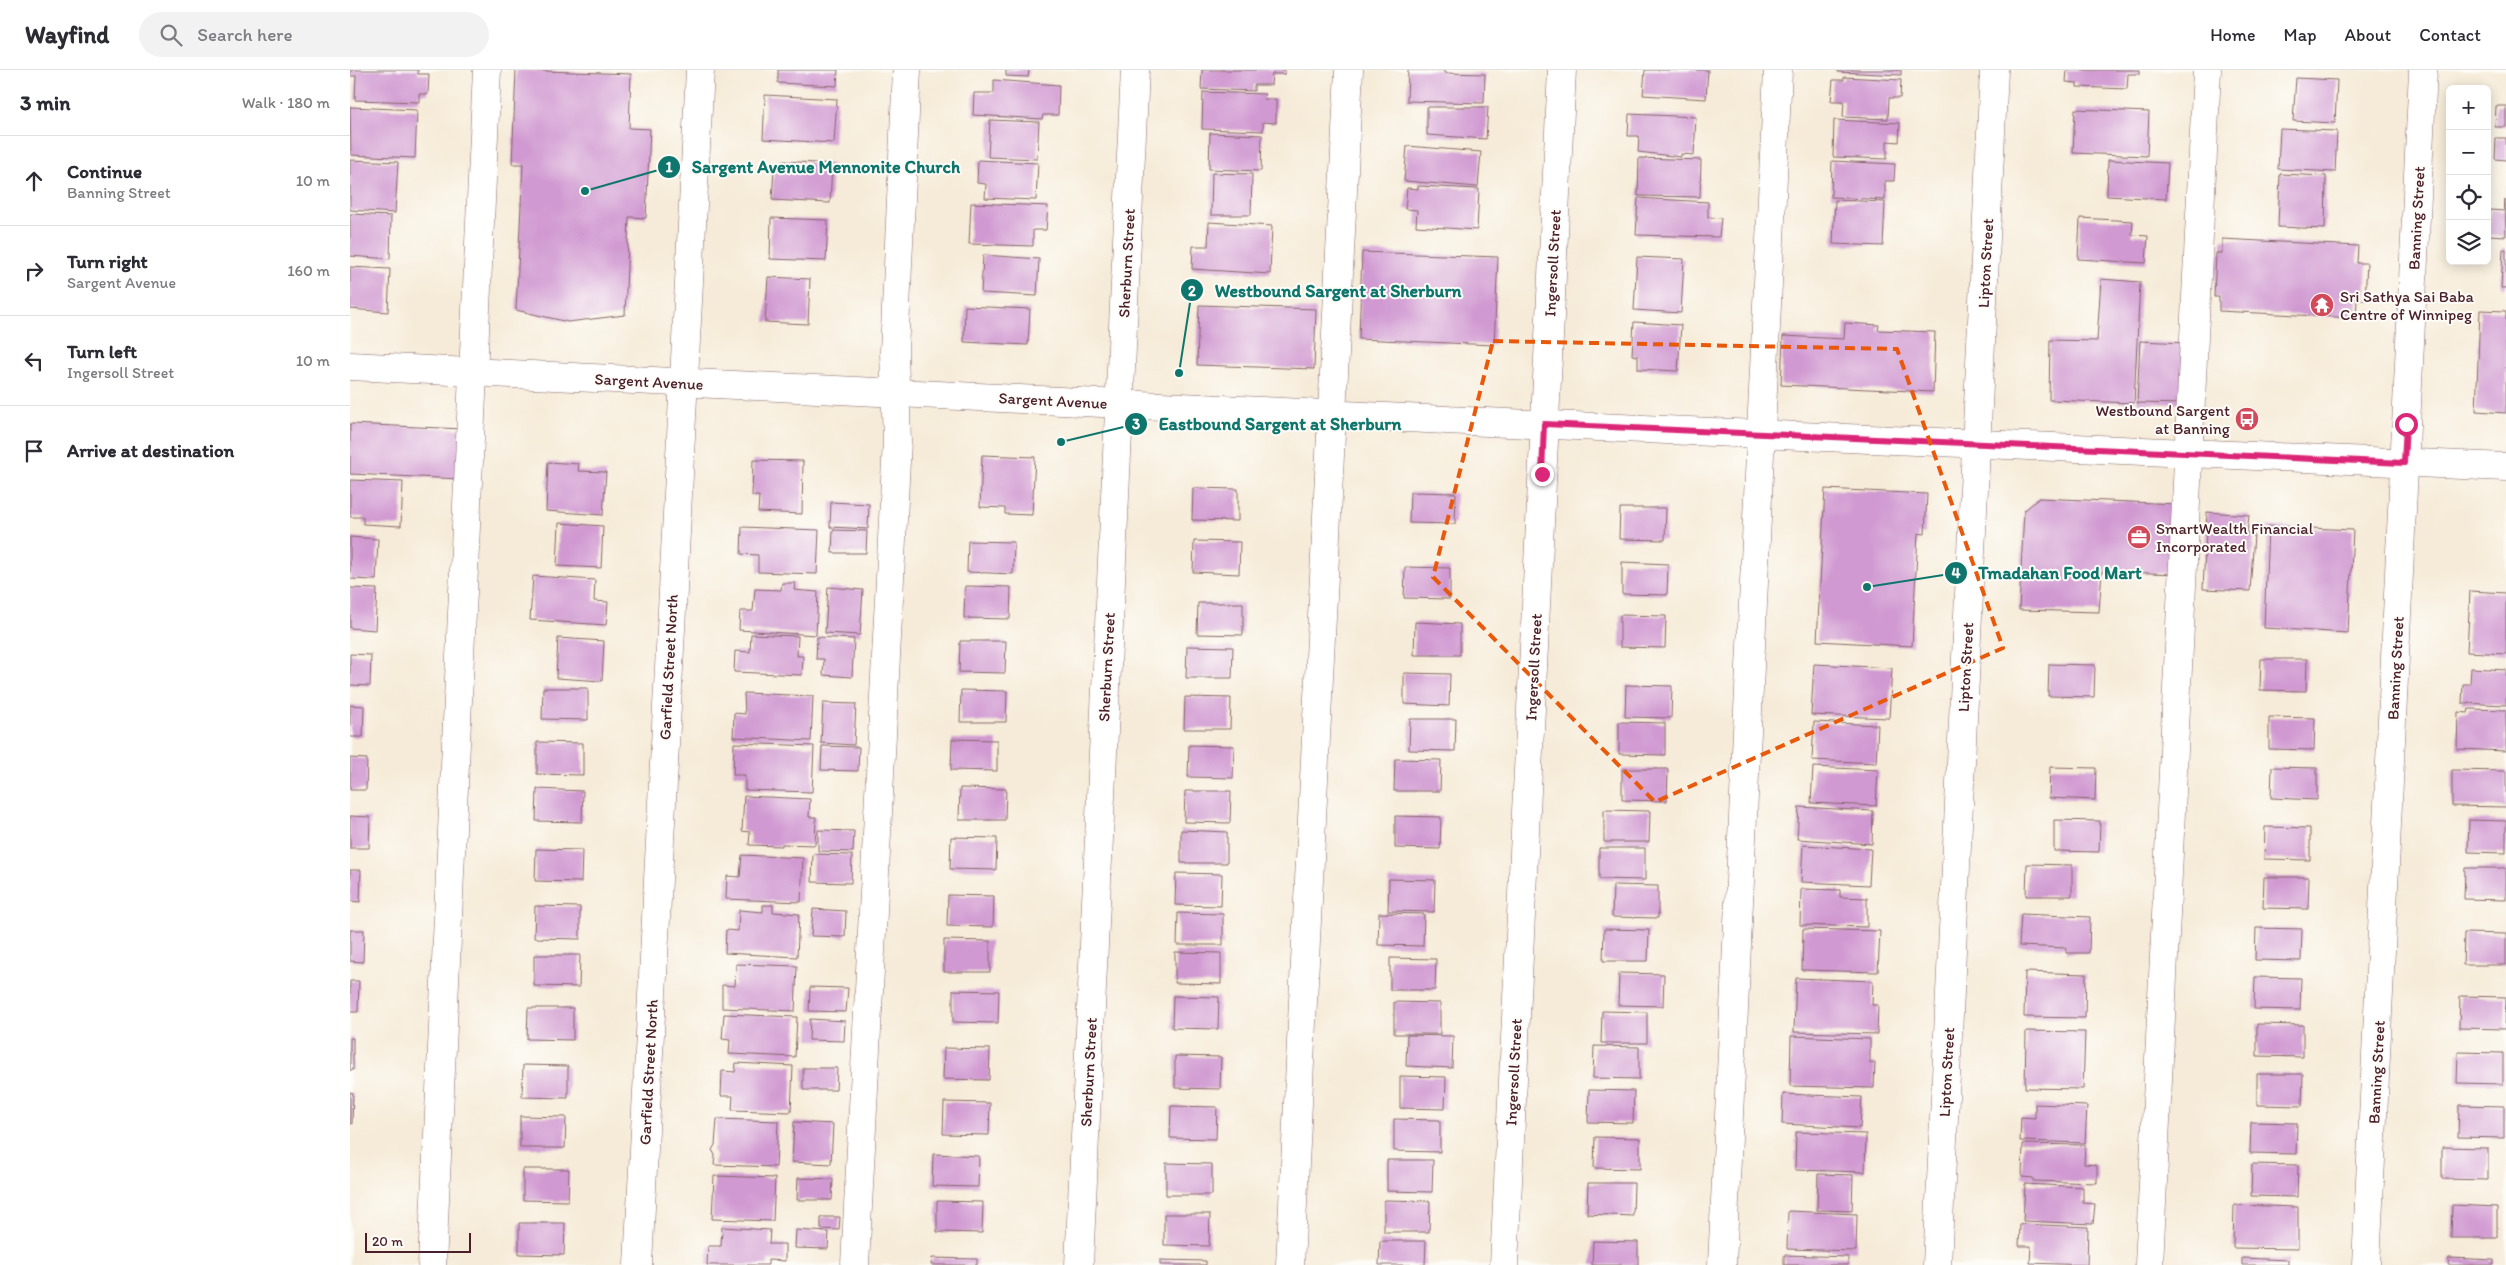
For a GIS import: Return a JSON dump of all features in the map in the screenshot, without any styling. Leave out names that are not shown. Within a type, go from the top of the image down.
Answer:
[{"type":"street","points":[[432,1265],[487,70]]},
{"type":"street","name":"Garfield Street North","points":[[638,1265],[700,70]]},
{"type":"street","points":[[855,1265],[897,441],[894,352],[907,70]]},
{"type":"street","name":"Sherburn Street","points":[[1078,1265],[1135,70]]},
{"type":"street","points":[[1290,1265],[1349,70]]},
{"type":"street","name":"Ingersoll Street","points":[[1504,1265],[1562,70]]},
{"type":"street","points":[[1722,1265],[1778,70]]},
{"type":"street","name":"Lipton Street","points":[[1937,1265],[1994,70]]},
{"type":"street","points":[[2149,1265],[2207,70]]},
{"type":"street","name":"Banning Street","points":[[2366,1265],[2423,70]]},
{"type":"street","name":"Sargent Avenue","points":[[350,366],[683,383],[894,391],[1333,415],[1760,433],[2188,455],[2506,467]]},
{"type":"highlighted area","points":[[1493,341],[1897,349],[2003,648],[1655,802],[1433,577]]},
{"type":"building","points":[[351,70],[418,70],[418,74],[429,74],[428,94],[419,94],[419,102],[355,100],[356,76],[350,76]]},
{"type":"building","points":[[516,70],[631,74],[629,128],[650,129],[646,218],[629,217],[625,315],[568,322],[516,310],[523,164],[512,164]]},
{"type":"building","points":[[778,70],[838,70],[837,86],[778,83]]},
{"type":"building","points":[[1006,70],[1029,70],[1028,77],[1006,76]]},
{"type":"building","points":[[1202,70],[1285,70],[1285,74],[1272,74],[1271,85],[1254,85],[1254,91],[1201,89]]},
{"type":"building","points":[[1408,70],[1444,70],[1444,73],[1485,74],[1484,103],[1407,101]]},
{"type":"building","points":[[1645,70],[1708,70],[1706,99],[1643,95]]},
{"type":"building","points":[[1838,70],[1901,70],[1901,75],[1838,72]]},
{"type":"building","points":[[2067,70],[2140,70],[2140,74],[2128,74],[2127,89],[2077,87],[2077,83],[2066,82]]},
{"type":"building","points":[[1844,77],[1901,80],[1900,98],[1889,98],[1888,119],[1843,117],[1844,101],[1831,101],[1833,80],[1844,80]]},
{"type":"building","points":[[2296,78],[2337,80],[2335,123],[2293,121]]},
{"type":"building","points":[[994,80],[1059,85],[1058,115],[1043,115],[1042,119],[973,115],[974,93],[994,93]]},
{"type":"building","points":[[1203,92],[1265,94],[1264,99],[1276,99],[1276,123],[1263,122],[1263,131],[1202,129]]},
{"type":"building","points":[[765,95],[837,99],[834,143],[763,139]]},
{"type":"building","points":[[2496,106],[2506,106],[2506,127],[2495,127]]},
{"type":"building","points":[[350,107],[417,110],[415,158],[351,155]]},
{"type":"building","points":[[1427,107],[1488,107],[1486,139],[1427,135]]},
{"type":"building","points":[[2075,109],[2149,112],[2147,156],[2073,153]]},
{"type":"building","points":[[1629,114],[1696,117],[1694,155],[1681,154],[1681,157],[1638,152],[1639,136],[1628,136]]},
{"type":"building","points":[[990,120],[1039,122],[1037,159],[988,157]]},
{"type":"building","points":[[1834,120],[1900,123],[1899,142],[1887,141],[1887,159],[1833,157]]},
{"type":"building","points":[[2280,129],[2337,131],[2335,172],[2278,169]]},
{"type":"building","points":[[1210,133],[1262,135],[1261,171],[1209,169]]},
{"type":"building","points":[[2496,138],[2506,138],[2506,160],[2495,159]]},
{"type":"building","points":[[1407,146],[1481,152],[1478,187],[1404,181]]},
{"type":"building","points":[[1639,158],[1701,160],[1700,197],[1638,196]]},
{"type":"building","points":[[350,160],[398,162],[395,213],[350,210]]},
{"type":"building","points":[[978,160],[1038,163],[1036,200],[985,198],[986,184],[977,183]]},
{"type":"building","points":[[2108,160],[2168,163],[2166,199],[2107,196]]},
{"type":"building","points":[[782,161],[832,164],[830,203],[772,200],[774,169],[782,170]]},
{"type":"building","points":[[1832,161],[1895,164],[1894,181],[1885,181],[1885,200],[1831,197]]},
{"type":"building","points":[[1212,173],[1252,174],[1251,215],[1211,215]]},
{"type":"building","points":[[2280,174],[2326,176],[2325,229],[2278,227]]},
{"type":"building","points":[[1418,186],[1479,189],[1477,230],[1416,226],[1417,210],[1405,209],[1407,188],[1418,189]]},
{"type":"building","points":[[1638,198],[1708,202],[1708,217],[1721,218],[1719,237],[1636,235]]},
{"type":"building","points":[[1835,200],[1885,202],[1883,246],[1833,244]]},
{"type":"building","points":[[2505,200],[2506,236],[2491,235],[2491,210],[2504,211]]},
{"type":"building","points":[[971,203],[1048,206],[1046,230],[1033,230],[1033,246],[969,244]]},
{"type":"building","points":[[350,214],[391,216],[390,259],[350,256]]},
{"type":"building","points":[[771,218],[828,220],[826,261],[770,259]]},
{"type":"building","points":[[2080,218],[2133,221],[2132,235],[2148,236],[2146,263],[2078,259]]},
{"type":"building","points":[[1209,222],[1272,226],[1270,274],[1192,269],[1193,246],[1208,246]]},
{"type":"building","points":[[2222,239],[2358,246],[2357,263],[2367,263],[2365,300],[2357,300],[2356,318],[2219,311],[2219,297],[2214,297],[2216,253],[2222,253]]},
{"type":"building","points":[[2503,249],[2506,249],[2506,288],[2501,288]]},
{"type":"building","points":[[1362,252],[1498,257],[1494,345],[1359,339]]},
{"type":"building","points":[[983,255],[1039,259],[1037,296],[981,293]]},
{"type":"building","points":[[1637,257],[1684,259],[1681,313],[1634,310]]},
{"type":"building","points":[[350,267],[390,269],[388,312],[350,309]]},
{"type":"building","points":[[768,277],[810,279],[808,324],[765,322]]},
{"type":"building","points":[[2101,279],[2140,282],[2134,403],[2049,400],[2050,340],[2097,341]]},
{"type":"building","points":[[1199,305],[1316,309],[1314,369],[1197,365]]},
{"type":"building","points":[[965,306],[1030,309],[1028,345],[964,342]]},
{"type":"building","points":[[2480,310],[2506,311],[2506,413],[2476,411]]},
{"type":"building","points":[[1634,322],[1681,325],[1678,371],[1638,369],[1638,356],[1632,355]]},
{"type":"building","points":[[1845,323],[1879,325],[1878,330],[1935,332],[1933,392],[1781,385],[1783,336],[1844,339]]},
{"type":"building","points":[[2140,341],[2185,343],[2183,404],[2137,403]]},
{"type":"building","points":[[350,424],[464,429],[461,479],[350,474]]},
{"type":"building","points":[[982,455],[1035,457],[1032,515],[1005,514],[1005,508],[980,507]]},
{"type":"building","points":[[753,460],[803,461],[802,514],[758,512],[759,496],[752,496]]},
{"type":"building","points":[[548,462],[579,464],[578,471],[606,472],[603,515],[546,511]]},
{"type":"building","points":[[350,480],[403,482],[401,526],[363,524],[363,517],[350,517]]},
{"type":"building","points":[[1193,488],[1238,489],[1238,521],[1192,520]]},
{"type":"building","points":[[1825,489],[1927,494],[1925,534],[1918,533],[1912,646],[1817,641]]},
{"type":"building","points":[[1410,492],[1456,493],[1455,524],[1409,523]]},
{"type":"building","points":[[2039,498],[2176,504],[2174,574],[2102,571],[2099,612],[2019,610],[2024,511]]},
{"type":"building","points":[[831,502],[869,504],[868,529],[830,527]]},
{"type":"building","points":[[1620,508],[1666,508],[1665,540],[1619,539]]},
{"type":"building","points":[[2207,512],[2249,515],[2247,534],[2254,535],[2250,591],[2203,589]]},
{"type":"building","points":[[559,523],[603,526],[601,568],[557,566]]},
{"type":"building","points":[[2268,526],[2353,530],[2348,633],[2264,628]]},
{"type":"building","points":[[742,527],[819,530],[817,574],[758,572],[758,555],[741,554]]},
{"type":"building","points":[[833,530],[867,531],[866,553],[832,553]]},
{"type":"building","points":[[350,537],[378,539],[376,580],[350,579]]},
{"type":"building","points":[[968,541],[1014,542],[1013,574],[967,572]]},
{"type":"building","points":[[1194,541],[1240,542],[1239,574],[1193,572]]},
{"type":"building","points":[[1622,562],[1668,564],[1667,595],[1622,594]]},
{"type":"building","points":[[1405,567],[1450,568],[1450,599],[1404,598]]},
{"type":"building","points":[[533,576],[595,580],[594,601],[608,602],[606,625],[530,620]]},
{"type":"building","points":[[782,583],[795,583],[794,590],[818,592],[816,635],[739,630],[740,611],[753,611],[755,589],[781,590]]},
{"type":"building","points":[[965,586],[1011,587],[1010,619],[964,618]]},
{"type":"building","points":[[828,587],[863,590],[860,635],[825,633]]},
{"type":"building","points":[[350,588],[377,589],[375,630],[350,628]]},
{"type":"building","points":[[2470,591],[2506,593],[2506,654],[2467,652]]},
{"type":"building","points":[[1198,603],[1243,603],[1243,635],[1197,634]]},
{"type":"building","points":[[1620,615],[1666,616],[1665,648],[1620,647]]},
{"type":"building","points":[[1415,622],[1460,624],[1460,655],[1414,655]]},
{"type":"building","points":[[751,634],[798,636],[797,656],[803,656],[802,675],[734,672],[735,651],[750,652]]},
{"type":"building","points":[[817,637],[854,639],[852,677],[823,675],[824,659],[816,659]]},
{"type":"building","points":[[558,638],[604,641],[602,681],[556,678]]},
{"type":"building","points":[[960,641],[1006,641],[1005,673],[959,672]]},
{"type":"building","points":[[1187,646],[1233,647],[1232,678],[1186,678]]},
{"type":"building","points":[[350,654],[371,655],[370,686],[350,685]]},
{"type":"building","points":[[2261,659],[2307,659],[2306,691],[2260,690]]},
{"type":"building","points":[[1814,664],[1892,668],[1889,718],[1811,715]]},
{"type":"building","points":[[2049,664],[2095,665],[2094,697],[2048,696]]},
{"type":"building","points":[[2471,668],[2506,670],[2506,705],[2462,703],[2463,684],[2470,684]]},
{"type":"building","points":[[1404,673],[1450,674],[1449,706],[1404,704]]},
{"type":"building","points":[[1626,685],[1672,686],[1671,718],[1625,717]]},
{"type":"building","points":[[543,688],[588,688],[588,720],[542,719]]},
{"type":"building","points":[[961,690],[1007,691],[1006,722],[960,722]]},
{"type":"building","points":[[744,693],[813,696],[811,741],[733,737],[734,713],[745,714]]},
{"type":"building","points":[[1185,697],[1231,698],[1230,729],[1184,729]]},
{"type":"building","points":[[823,703],[856,704],[854,745],[821,743]]},
{"type":"building","points":[[350,705],[364,706],[363,737],[350,737]]},
{"type":"building","points":[[2469,709],[2506,710],[2506,751],[2457,749],[2458,712],[2468,713]]},
{"type":"building","points":[[2269,717],[2315,718],[2314,750],[2269,749]]},
{"type":"building","points":[[1410,719],[1456,719],[1455,751],[1409,750]]},
{"type":"building","points":[[1619,722],[1665,723],[1665,755],[1619,754]]},
{"type":"building","points":[[1814,722],[1878,725],[1876,763],[1812,760]]},
{"type":"building","points":[[952,739],[997,740],[997,771],[951,770]]},
{"type":"building","points":[[537,742],[583,743],[583,775],[537,774]]},
{"type":"building","points":[[734,743],[814,746],[812,792],[745,790],[745,775],[733,775]]},
{"type":"building","points":[[1189,745],[1234,746],[1233,778],[1188,777]]},
{"type":"building","points":[[822,746],[859,747],[858,771],[821,770]]},
{"type":"building","points":[[350,758],[367,759],[366,790],[350,790]]},
{"type":"building","points":[[1395,759],[1441,760],[1440,791],[1394,791]]},
{"type":"building","points":[[1813,767],[1878,770],[1876,806],[1811,803]]},
{"type":"building","points":[[2050,767],[2096,768],[2095,800],[2049,798]]},
{"type":"building","points":[[2272,767],[2317,768],[2317,800],[2271,798]]},
{"type":"building","points":[[1622,769],[1668,769],[1667,801],[1622,800]]},
{"type":"building","points":[[2452,770],[2506,771],[2506,807],[2452,806]]},
{"type":"building","points":[[960,788],[1006,789],[1005,820],[959,820]]},
{"type":"building","points":[[537,789],[583,791],[582,822],[536,821]]},
{"type":"building","points":[[1185,791],[1231,791],[1230,823],[1184,822]]},
{"type":"building","points":[[744,796],[810,799],[809,817],[816,817],[815,845],[749,845],[750,832],[742,831]]},
{"type":"building","points":[[1799,807],[1873,811],[1872,844],[1797,839]]},
{"type":"building","points":[[1604,810],[1650,811],[1649,842],[1604,842]]},
{"type":"building","points":[[350,816],[370,817],[369,848],[350,848]]},
{"type":"building","points":[[1395,816],[1441,817],[1440,849],[1395,848]]},
{"type":"building","points":[[2054,820],[2100,821],[2099,852],[2054,851]]},
{"type":"building","points":[[2469,820],[2506,821],[2506,853],[2468,852]]},
{"type":"building","points":[[2265,827],[2310,828],[2310,860],[2264,859]]},
{"type":"building","points":[[818,830],[854,831],[853,852],[818,851]]},
{"type":"building","points":[[1181,830],[1227,832],[1227,863],[1181,863]]},
{"type":"building","points":[[951,837],[997,838],[996,870],[950,869]]},
{"type":"building","points":[[1803,845],[1871,849],[1869,885],[1801,882]]},
{"type":"building","points":[[1599,848],[1645,848],[1645,880],[1599,879]]},
{"type":"building","points":[[536,849],[582,850],[581,882],[535,881]]},
{"type":"building","points":[[813,854],[852,855],[851,883],[812,882]]},
{"type":"building","points":[[742,855],[803,858],[801,902],[726,899],[727,876],[740,877]]},
{"type":"building","points":[[2027,864],[2072,865],[2072,896],[2026,896]]},
{"type":"building","points":[[2465,868],[2506,868],[2506,900],[2464,899]]},
{"type":"building","points":[[350,870],[361,870],[360,902],[350,901]]},
{"type":"building","points":[[1176,873],[1222,874],[1221,906],[1175,905]]},
{"type":"building","points":[[2264,877],[2309,877],[2308,909],[2263,908]]},
{"type":"building","points":[[1389,879],[1435,880],[1434,912],[1388,911]]},
{"type":"building","points":[[1613,885],[1658,886],[1658,918],[1612,917]]},
{"type":"building","points":[[1801,889],[1840,890],[1840,897],[1867,898],[1867,927],[1800,925]]},
{"type":"building","points":[[948,895],[994,896],[993,927],[947,926]]},
{"type":"building","points":[[763,905],[773,905],[773,912],[799,914],[797,957],[725,953],[726,930],[738,931],[739,910],[763,912]]},
{"type":"building","points":[[535,906],[580,907],[580,939],[534,938]]},
{"type":"building","points":[[813,909],[846,911],[845,937],[811,936]]},
{"type":"building","points":[[1178,913],[1223,914],[1223,945],[1177,945]]},
{"type":"building","points":[[1379,913],[1424,914],[1423,946],[1378,945]]},
{"type":"building","points":[[2021,914],[2090,917],[2089,953],[2066,953],[2066,948],[2019,946]]},
{"type":"building","points":[[2256,928],[2302,929],[2301,961],[2255,960]]},
{"type":"building","points":[[1604,929],[1649,930],[1648,961],[1603,961]]},
{"type":"building","points":[[1803,929],[1880,931],[1878,972],[1802,970]]},
{"type":"building","points":[[350,930],[364,930],[363,962],[350,961]]},
{"type":"building","points":[[2464,933],[2506,934],[2506,965],[2463,965]]},
{"type":"building","points":[[944,940],[990,941],[990,972],[944,972]]},
{"type":"building","points":[[1175,952],[1221,953],[1221,984],[1175,983]]},
{"type":"building","points":[[534,955],[580,955],[579,987],[534,986]]},
{"type":"building","points":[[1390,958],[1436,959],[1435,990],[1390,990]]},
{"type":"building","points":[[736,964],[797,966],[795,1011],[722,1008],[722,985],[735,986]]},
{"type":"building","points":[[2025,972],[2086,974],[2085,1018],[2024,1017]]},
{"type":"building","points":[[1619,973],[1664,974],[1663,1006],[1618,1005]]},
{"type":"building","points":[[2255,977],[2301,978],[2300,1010],[2254,1009]]},
{"type":"building","points":[[1796,978],[1873,981],[1872,1005],[1878,1005],[1877,1034],[1794,1032]]},
{"type":"building","points":[[350,981],[359,981],[358,1012],[350,1012]]},
{"type":"building","points":[[810,987],[848,988],[846,1012],[809,1011]]},
{"type":"building","points":[[953,990],[999,991],[998,1023],[953,1022]]},
{"type":"building","points":[[1173,996],[1219,997],[1218,1029],[1172,1028]]},
{"type":"building","points":[[2460,996],[2506,997],[2505,1029],[2459,1028]]},
{"type":"building","points":[[1394,1002],[1440,1003],[1440,1034],[1394,1034]]},
{"type":"building","points":[[528,1008],[573,1008],[573,1040],[527,1039]]},
{"type":"building","points":[[1602,1011],[1647,1012],[1647,1043],[1601,1043]]},
{"type":"building","points":[[724,1014],[797,1017],[795,1057],[729,1054],[730,1040],[722,1039]]},
{"type":"building","points":[[810,1019],[845,1021],[844,1041],[809,1040]]},
{"type":"building","points":[[2257,1024],[2303,1025],[2303,1057],[2257,1056]]},
{"type":"building","points":[[2026,1031],[2085,1032],[2083,1089],[2025,1088]]},
{"type":"building","points":[[1407,1035],[1453,1036],[1452,1068],[1406,1066]]},
{"type":"building","points":[[1791,1036],[1870,1039],[1870,1063],[1875,1063],[1874,1088],[1790,1086]]},
{"type":"building","points":[[350,1038],[353,1038],[353,1070],[350,1070]]},
{"type":"building","points":[[1594,1046],[1639,1047],[1639,1079],[1593,1078]]},
{"type":"building","points":[[944,1048],[990,1049],[989,1080],[943,1079]]},
{"type":"building","points":[[2458,1052],[2503,1053],[2503,1084],[2457,1083]]},
{"type":"building","points":[[1175,1056],[1221,1057],[1220,1089],[1175,1088]]},
{"type":"building","points":[[736,1063],[793,1066],[791,1112],[732,1110],[733,1096],[721,1096],[722,1071],[735,1072]]},
{"type":"building","points":[[523,1065],[568,1066],[568,1098],[522,1097]]},
{"type":"building","points":[[803,1068],[837,1068],[836,1090],[803,1090]]},
{"type":"building","points":[[2257,1074],[2303,1074],[2302,1106],[2257,1105]]},
{"type":"building","points":[[1400,1076],[1446,1077],[1445,1109],[1400,1108]]},
{"type":"building","points":[[1589,1090],[1634,1091],[1633,1123],[1588,1122]]},
{"type":"building","points":[[350,1092],[353,1093],[352,1124],[350,1124]]},
{"type":"building","points":[[1783,1094],[1862,1097],[1860,1128],[1782,1124]]},
{"type":"building","points":[[944,1102],[990,1103],[989,1135],[943,1134]]},
{"type":"building","points":[[2035,1104],[2087,1106],[2085,1143],[2020,1141],[2021,1117],[2035,1118]]},
{"type":"building","points":[[2459,1105],[2504,1106],[2504,1138],[2458,1137]]},
{"type":"building","points":[[1171,1106],[1217,1107],[1216,1139],[1170,1138]]},
{"type":"building","points":[[520,1116],[566,1117],[565,1148],[520,1148]]},
{"type":"building","points":[[717,1119],[778,1121],[776,1167],[714,1165],[715,1155],[712,1150],[715,1145]]},
{"type":"building","points":[[1394,1119],[1440,1120],[1440,1152],[1394,1151]]},
{"type":"building","points":[[794,1122],[833,1124],[831,1164],[792,1162]]},
{"type":"building","points":[[2251,1122],[2297,1123],[2296,1154],[2250,1153]]},
{"type":"building","points":[[1796,1132],[1866,1134],[1865,1172],[1795,1170]]},
{"type":"building","points":[[1595,1137],[1640,1138],[1640,1169],[1594,1168]]},
{"type":"building","points":[[2023,1144],[2085,1145],[2084,1164],[2097,1165],[2097,1183],[2033,1181],[2033,1178],[2022,1177]]},
{"type":"building","points":[[2442,1147],[2488,1148],[2488,1180],[2442,1179]]},
{"type":"building","points":[[933,1154],[979,1156],[978,1187],[932,1186]]},
{"type":"building","points":[[1387,1160],[1433,1160],[1432,1192],[1387,1191]]},
{"type":"building","points":[[1166,1163],[1212,1164],[1212,1195],[1166,1195]]},
{"type":"building","points":[[2252,1164],[2298,1165],[2297,1197],[2251,1196]]},
{"type":"building","points":[[523,1169],[569,1169],[568,1201],[523,1200]]},
{"type":"building","points":[[1818,1174],[1853,1175],[1852,1211],[1817,1210]]},
{"type":"building","points":[[714,1176],[775,1178],[773,1221],[712,1219]]},
{"type":"building","points":[[798,1178],[833,1179],[832,1200],[797,1200]]},
{"type":"building","points":[[1588,1183],[1634,1183],[1633,1216],[1587,1214]]},
{"type":"building","points":[[2025,1184],[2083,1187],[2083,1203],[2095,1204],[2093,1224],[2023,1221]]},
{"type":"building","points":[[1384,1200],[1430,1201],[1429,1232],[1384,1232]]},
{"type":"building","points":[[937,1201],[983,1202],[982,1233],[937,1232]]},
{"type":"building","points":[[2234,1205],[2298,1207],[2298,1249],[2233,1248]]},
{"type":"building","points":[[2452,1205],[2497,1207],[2497,1238],[2451,1238]]},
{"type":"building","points":[[1788,1211],[1857,1214],[1856,1251],[1787,1249]]},
{"type":"building","points":[[1164,1214],[1210,1214],[1209,1246],[1164,1245]]},
{"type":"building","points":[[821,1217],[840,1217],[839,1230],[821,1229]]},
{"type":"building","points":[[519,1223],[565,1223],[564,1255],[519,1254]]},
{"type":"building","points":[[2020,1224],[2088,1227],[2087,1265],[2030,1263],[2031,1246],[2019,1246]]},
{"type":"building","points":[[722,1227],[770,1230],[769,1244],[785,1244],[785,1261],[768,1260],[768,1265],[707,1265],[708,1246],[721,1246]]},
{"type":"building","points":[[796,1230],[829,1232],[828,1249],[795,1248]]},
{"type":"building","points":[[1380,1241],[1426,1241],[1425,1265],[1379,1265]]},
{"type":"building","points":[[1593,1241],[1638,1242],[1638,1265],[1592,1265]]},
{"type":"building","points":[[1784,1255],[1848,1257],[1848,1265],[1784,1265]]},
{"type":"building","points":[[932,1258],[977,1259],[977,1265],[931,1265]]},
{"type":"building","points":[[2242,1258],[2288,1260],[2288,1265],[2242,1265]]},
{"type":"building","points":[[2449,1258],[2494,1260],[2494,1265],[2448,1265]]},
{"type":"building","points":[[1160,1260],[1206,1261],[1206,1265],[1160,1265]]},
{"type":"place","name":"Sargent Avenue Mennonite Church","points":[[585,191]]},
{"type":"place","name":"Sri Sathya Sai Baba Centre of Winnipeg","points":[[2322,305]]},
{"type":"place","name":"Westbound Sargent at Sherburn","points":[[1179,373]]},
{"type":"place","name":"Westbound Sargent at Banning","points":[[2247,419]]},
{"type":"place","name":"Eastbound Sargent at Sherburn","points":[[1061,442]]},
{"type":"place","name":"SmartWealth Financial Incorporated","points":[[2139,537]]},
{"type":"place","name":"Tmadahan Food Mart","points":[[1867,587]]},
{"type":"route","points":[[1542,474],[1544,424],[2188,455],[2404,463],[2406,424]]}]
